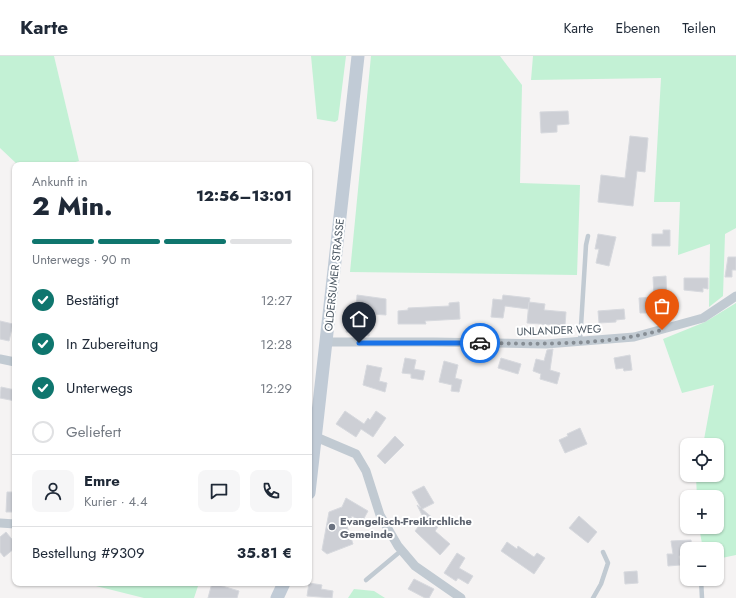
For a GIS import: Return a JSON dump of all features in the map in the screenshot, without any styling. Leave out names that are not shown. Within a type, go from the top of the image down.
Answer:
[{"type":"main road","name":"OLDERSUMER STRASSE","points":[[312,469],[358,56]]},
{"type":"main road","points":[[277,598],[283,586]]},
{"type":"street","name":"UNLANDER WEG","points":[[327,342],[546,344],[634,337],[703,318],[736,296]]},
{"type":"street","points":[[0,359],[12,361]]},
{"type":"street","points":[[316,436],[356,454],[366,471],[380,515],[402,550],[415,566],[461,598]]},
{"type":"street","points":[[0,523],[12,524]]},
{"type":"lane","points":[[580,342],[586,245],[588,236]]},
{"type":"lane","points":[[366,580],[402,550]]},
{"type":"lane","points":[[593,598],[601,584],[608,563],[602,552]]},
{"type":"lane","points":[[701,586],[702,598]]},
{"type":"green space","points":[[0,56],[54,56],[79,161],[15,162],[0,148]]},
{"type":"green space","points":[[311,56],[346,56],[338,120],[335,122],[317,119]]},
{"type":"green space","points":[[371,56],[500,56],[522,85],[520,183],[580,185],[577,275],[350,272]]},
{"type":"green space","points":[[533,56],[736,56],[736,228],[725,234],[723,296],[709,307],[710,244],[678,255],[680,202],[654,202],[661,78],[531,80]]},
{"type":"green space","points":[[736,303],[736,555],[724,558],[724,542],[702,542],[700,534],[724,534],[724,490],[697,490],[696,482],[724,482],[724,438],[704,438],[714,385],[682,393],[663,339],[705,322]]},
{"type":"green space","points":[[96,586],[198,586],[194,598],[144,598]]},
{"type":"green space","points":[[354,589],[374,591],[385,598],[348,598]]},
{"type":"building","points":[[568,111],[569,124],[557,125],[557,132],[541,133],[540,112]]},
{"type":"building","points":[[630,136],[648,138],[645,172],[637,171],[633,206],[598,202],[601,175],[625,178]]},
{"type":"building","points":[[663,230],[670,230],[670,246],[652,246],[652,234],[663,234]]},
{"type":"building","points":[[598,234],[616,237],[609,266],[596,263],[599,249],[595,249]]},
{"type":"building","points":[[728,257],[736,257],[736,270],[732,270],[732,277],[725,277]]},
{"type":"building","points":[[666,276],[667,304],[661,304],[662,313],[640,313],[639,298],[654,297],[653,277]]},
{"type":"building","points":[[684,278],[708,278],[708,289],[703,288],[703,292],[684,290]]},
{"type":"building","points":[[357,295],[386,299],[386,315],[371,314],[369,336],[346,332],[347,322],[355,322]]},
{"type":"building","points":[[503,295],[530,298],[528,309],[505,306],[503,318],[491,317],[493,299],[502,300]]},
{"type":"building","points":[[459,302],[460,319],[425,321],[426,324],[398,324],[398,311],[408,310],[408,308],[449,306],[449,303]]},
{"type":"building","points":[[529,302],[545,304],[544,310],[566,312],[565,326],[527,323]]},
{"type":"building","points":[[624,309],[625,319],[616,320],[616,322],[599,323],[598,311]]},
{"type":"building","points":[[0,321],[12,324],[9,341],[0,339]]},
{"type":"building","points":[[553,349],[550,370],[560,373],[557,384],[540,379],[541,374],[533,371],[536,359],[544,361],[547,350]]},
{"type":"building","points":[[630,355],[632,370],[624,371],[623,368],[616,369],[614,358]]},
{"type":"building","points":[[405,358],[416,360],[414,369],[425,371],[423,380],[411,378],[411,374],[402,373]]},
{"type":"building","points":[[501,358],[521,364],[518,374],[498,368]]},
{"type":"building","points":[[444,361],[458,365],[455,378],[462,380],[459,392],[451,391],[452,385],[439,382]]},
{"type":"building","points":[[367,365],[382,368],[379,381],[387,383],[385,392],[363,385]]},
{"type":"building","points":[[1,387],[12,389],[12,400],[0,398]]},
{"type":"building","points":[[345,411],[364,424],[368,418],[370,420],[376,411],[386,418],[373,437],[361,429],[356,437],[336,424]]},
{"type":"building","points":[[580,428],[587,444],[565,453],[559,440],[568,436],[567,434]]},
{"type":"building","points":[[395,436],[404,445],[385,464],[377,456]]},
{"type":"building","points":[[424,486],[434,503],[422,509],[440,524],[435,531],[450,544],[440,555],[415,531],[424,519],[417,505],[421,508],[412,492]]},
{"type":"building","points":[[7,492],[12,492],[12,512],[6,512]]},
{"type":"building","points":[[346,498],[368,511],[362,522],[352,516],[347,526],[353,544],[327,554],[322,550],[329,512],[342,507]]},
{"type":"building","points":[[579,516],[597,532],[588,543],[569,528]]},
{"type":"building","points":[[6,532],[12,539],[12,550],[4,557],[0,552],[0,537]]},
{"type":"building","points":[[691,540],[691,542],[680,542],[680,565],[668,566],[667,554],[673,554],[671,541]]},
{"type":"building","points":[[507,542],[517,549],[518,546],[534,557],[537,553],[545,558],[534,574],[501,551]]},
{"type":"building","points":[[457,553],[465,558],[459,568],[473,576],[468,584],[458,578],[456,581],[444,573]]},
{"type":"building","points":[[637,571],[638,583],[625,584],[624,572]]},
{"type":"building","points":[[414,579],[434,589],[429,598],[425,598],[408,589]]},
{"type":"building","points":[[312,583],[322,585],[321,589],[333,591],[332,598],[307,596],[309,586],[312,586]]},
{"type":"building","points":[[211,586],[222,586],[239,591],[237,598],[208,598]]},
{"type":"way so far","points":[[480,343],[546,344],[634,337],[662,330]]},
{"type":"place","name":"Evangelisch-Freikirchliche Gemeinde","points":[[332,527]]},
{"type":"route","points":[[359,343],[480,343]]}]
